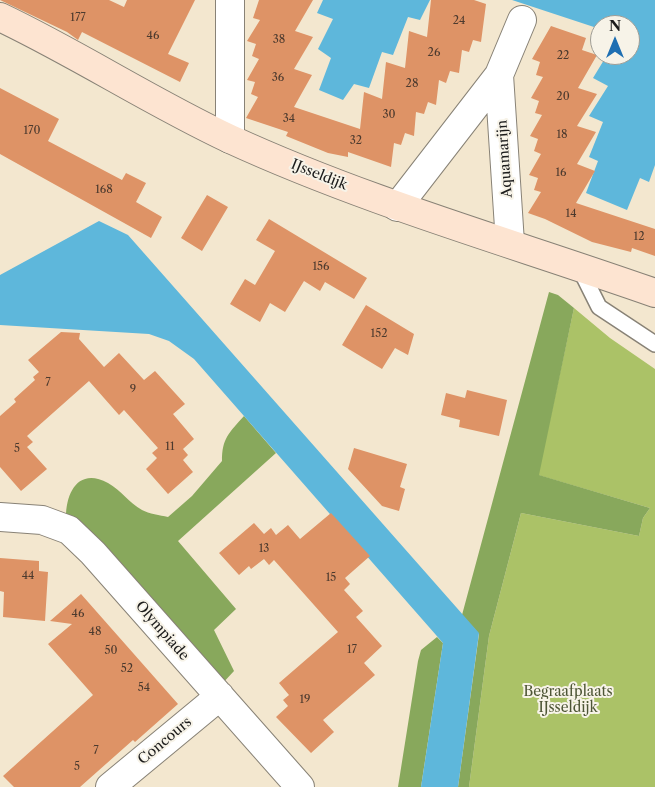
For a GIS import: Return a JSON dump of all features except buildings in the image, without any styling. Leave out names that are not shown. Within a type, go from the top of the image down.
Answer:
[{"type":"street","points":[[230,0],[230,139]]},
{"type":"street","name":"IJsseldijk","points":[[0,17],[42,37],[230,139],[397,207],[510,243],[655,293]]},
{"type":"street","name":"Aquamarijn","points":[[397,207],[499,75],[522,20]]},
{"type":"street","name":"Aquamarijn","points":[[499,75],[510,243]]},
{"type":"street","name":"Olympiade","points":[[0,517],[42,520],[69,530],[94,553],[300,787]]},
{"type":"street","name":"Concours","points":[[110,787],[220,696]]},
{"type":"lane","points":[[578,266],[599,307],[655,344]]},
{"type":"green space","points":[[549,292],[558,295],[574,308],[539,475],[650,508],[643,518],[639,536],[521,513],[489,636],[469,787],[458,787],[479,634],[462,615]]},
{"type":"green space","name":"Begraafplaats IJsseldijk","points":[[574,308],[610,338],[655,369],[655,787],[469,787],[489,636],[521,513],[639,536],[643,518],[650,508],[538,475]]},
{"type":"green space","points":[[244,416],[276,453],[178,541],[236,609],[214,630],[234,671],[221,685],[66,517],[68,499],[72,491],[82,480],[89,478],[108,483],[142,510],[168,517],[192,496],[222,461],[223,447],[227,436]]},
{"type":"green space","points":[[437,637],[443,643],[421,787],[398,787],[418,661],[421,650]]},
{"type":"water","points":[[323,0],[430,0],[420,20],[408,17],[393,55],[382,52],[369,88],[354,84],[343,100],[319,90],[331,58],[318,49],[333,19],[317,13]]},
{"type":"water","points":[[512,0],[655,0],[655,165],[649,182],[640,178],[627,210],[586,193],[598,161],[589,157],[603,122],[589,116],[608,86],[593,78],[601,65],[640,65],[640,15],[590,15],[590,26]]},
{"type":"water","points":[[99,221],[128,235],[479,633],[458,787],[421,787],[443,643],[194,359],[169,341],[149,334],[0,325],[0,275]]}]
